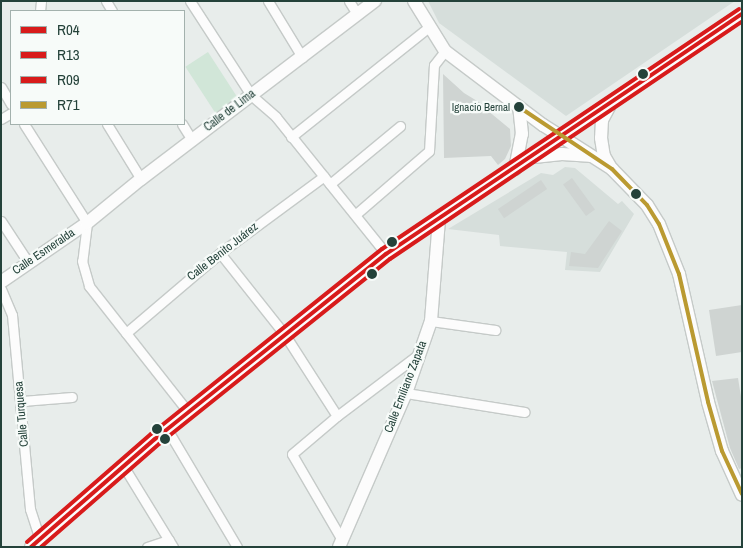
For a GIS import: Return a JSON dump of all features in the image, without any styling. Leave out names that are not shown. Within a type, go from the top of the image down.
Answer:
[{"type":"main road","name":"Calle de Lima","points":[[87,223],[141,178],[375,1]]},
{"type":"main road","points":[[414,1],[445,51],[561,138],[612,169]]},
{"type":"main road","points":[[36,543],[167,429],[386,254],[532,158],[742,14]]},
{"type":"main road","points":[[610,105],[602,120],[601,138],[604,156],[612,169],[647,205],[659,224],[676,266],[708,402],[722,451],[734,483],[742,495]]},
{"type":"main road","points":[[515,169],[522,134],[519,106]]},
{"type":"main road","points":[[532,158],[562,154],[591,156]]},
{"type":"main road","name":"Calle Emiliano Zapata","points":[[341,544],[406,393],[431,321],[439,220]]},
{"type":"main road","name":"Calle Esmeralda","points":[[1,282],[87,223]]},
{"type":"street","points":[[190,1],[251,95],[276,118],[356,214],[386,254]]},
{"type":"street","points":[[268,1],[302,57]]},
{"type":"street","points":[[348,1],[357,14]]},
{"type":"street","points":[[291,137],[429,27]]},
{"type":"street","points":[[356,214],[429,152],[434,65],[445,51]]},
{"type":"street","points":[[1,87],[10,102]]},
{"type":"street","points":[[25,125],[87,223],[82,261],[88,286],[188,412]]},
{"type":"street","points":[[108,125],[141,178]]},
{"type":"street","points":[[183,125],[192,140]]},
{"type":"street","points":[[330,184],[400,126]]},
{"type":"street","name":"Calle Benito Juárez","points":[[126,333],[220,253],[324,176]]},
{"type":"street","points":[[1,221],[28,262]]},
{"type":"street","points":[[220,253],[285,335],[337,416]]},
{"type":"street","name":"Calle Turquesa","points":[[1,289],[12,315],[22,402],[30,509],[36,543]]},
{"type":"street","points":[[431,321],[495,330]]},
{"type":"street","points":[[341,544],[292,454],[337,416],[419,354]]},
{"type":"street","points":[[406,393],[524,412]]},
{"type":"street","points":[[22,402],[72,397]]},
{"type":"street","points":[[167,429],[237,547]]},
{"type":"street","points":[[124,467],[171,544],[147,547]]},
{"type":"shaded area","points":[[428,1],[735,1],[566,116],[439,23]]},
{"type":"shaded area","points":[[565,167],[575,168],[618,204],[622,201],[634,214],[600,272],[565,270],[567,252],[500,246],[499,235],[448,229],[541,173],[553,175]]},
{"type":"green space","points":[[208,52],[238,99],[216,114],[185,67]]},
{"type":"building","points":[[443,74],[464,93],[487,107],[487,110],[510,129],[511,146],[505,159],[498,165],[491,156],[444,158]]},
{"type":"building","points":[[572,178],[595,210],[586,216],[563,184]]},
{"type":"building","points":[[541,180],[547,189],[504,218],[498,209]]},
{"type":"building","points":[[609,221],[622,231],[598,268],[569,266],[571,252],[585,254]]},
{"type":"building","points":[[742,305],[742,352],[716,356],[709,310]]},
{"type":"building","points":[[738,378],[742,403],[742,468],[739,469],[730,448],[712,381]]},
{"type":"transit line","name":"R09","points":[[27,542],[151,434],[382,249],[739,9]]},
{"type":"transit line","name":"R04","points":[[31,547],[155,439],[386,254],[742,14]]},
{"type":"transit line","name":"R13","points":[[41,547],[159,444],[390,259],[742,22]]},
{"type":"transit line","name":"R71","points":[[519,107],[612,169],[647,205],[659,224],[679,274],[708,402],[722,451],[742,494]]},
{"type":"place","name":"Ignacio Bernal","points":[[519,107]]}]
